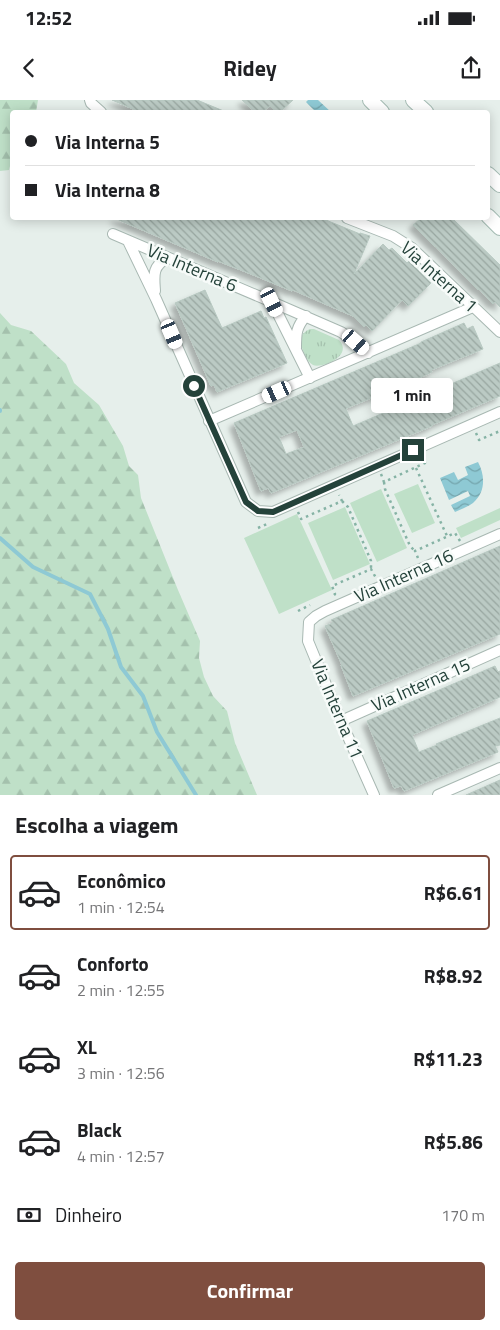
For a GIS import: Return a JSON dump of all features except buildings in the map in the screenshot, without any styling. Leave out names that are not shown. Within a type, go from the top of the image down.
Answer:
[{"type":"main road","points":[[370,100],[380,110]]},
{"type":"main road","points":[[413,100],[424,110]]},
{"type":"main road","points":[[490,176],[500,186]]},
{"type":"main road","points":[[490,218],[500,228]]},
{"type":"street","points":[[90,100],[99,110]]},
{"type":"street","name":"Via Interna 1","points":[[352,220],[392,236],[412,248],[500,332]]},
{"type":"street","name":"Via Interna 6","points":[[112,234],[341,332],[368,353]]},
{"type":"street","points":[[128,241],[156,299],[246,502],[258,511],[273,512],[500,412]]},
{"type":"street","points":[[156,299],[154,274],[158,264],[167,258]]},
{"type":"street","points":[[272,302],[310,378]]},
{"type":"street","points":[[210,421],[473,307]]},
{"type":"street","points":[[296,352],[296,332],[306,316]]},
{"type":"street","name":"Via Interna 16","points":[[310,622],[325,611],[500,534]]},
{"type":"street","name":"Via Interna 11","points":[[310,622],[308,641],[374,795]]},
{"type":"street","name":"Via Interna 15","points":[[341,720],[500,650]]},
{"type":"street","points":[[438,795],[500,768]]},
{"type":"path","points":[[475,432],[479,440],[500,431]]},
{"type":"path","points":[[384,482],[425,464],[421,456]]},
{"type":"path","points":[[416,468],[447,536]]},
{"type":"path","points":[[381,474],[385,490],[410,546],[415,551],[418,559]]},
{"type":"path","points":[[338,493],[348,507],[371,561],[371,569],[376,578]]},
{"type":"path","points":[[297,510],[301,519],[342,501]]},
{"type":"path","points":[[258,528],[274,521]]},
{"type":"path","points":[[415,551],[455,533],[459,541],[467,537]]},
{"type":"path","points":[[328,598],[335,594],[332,586],[371,569]]},
{"type":"path","points":[[298,611],[313,604]]},
{"type":"green space","points":[[0,100],[38,100],[36,110],[10,110],[10,166],[9,170],[0,171]]},
{"type":"green space","points":[[0,313],[11,325],[31,331],[66,364],[74,383],[99,405],[123,446],[129,466],[138,475],[141,498],[200,641],[199,658],[204,677],[213,696],[227,711],[235,743],[257,795],[0,795]]},
{"type":"green space","points":[[310,329],[339,340],[343,346],[342,351],[335,360],[317,366],[311,364],[301,342],[302,335]]},
{"type":"green space","points":[[418,484],[435,523],[412,533],[394,494]]},
{"type":"green space","points":[[381,489],[407,548],[377,562],[350,503]]},
{"type":"green space","points":[[345,507],[370,564],[333,580],[308,523]]},
{"type":"green space","points":[[500,508],[500,520],[461,538],[456,528]]},
{"type":"green space","points":[[297,514],[332,590],[279,614],[244,538]]},
{"type":"water","points":[[308,100],[318,100],[329,110],[314,110],[306,102]]},
{"type":"water","points":[[478,462],[483,478],[480,494],[473,503],[455,512],[451,505],[470,496],[468,491],[449,500],[440,478],[454,472],[458,480],[468,475],[465,467]]},
{"type":"waterway","points":[[0,538],[33,567],[90,594],[108,629],[121,667],[143,696],[157,732],[196,795]]},
{"type":"route","points":[[194,386],[246,502],[258,511],[273,512],[413,450]]}]
